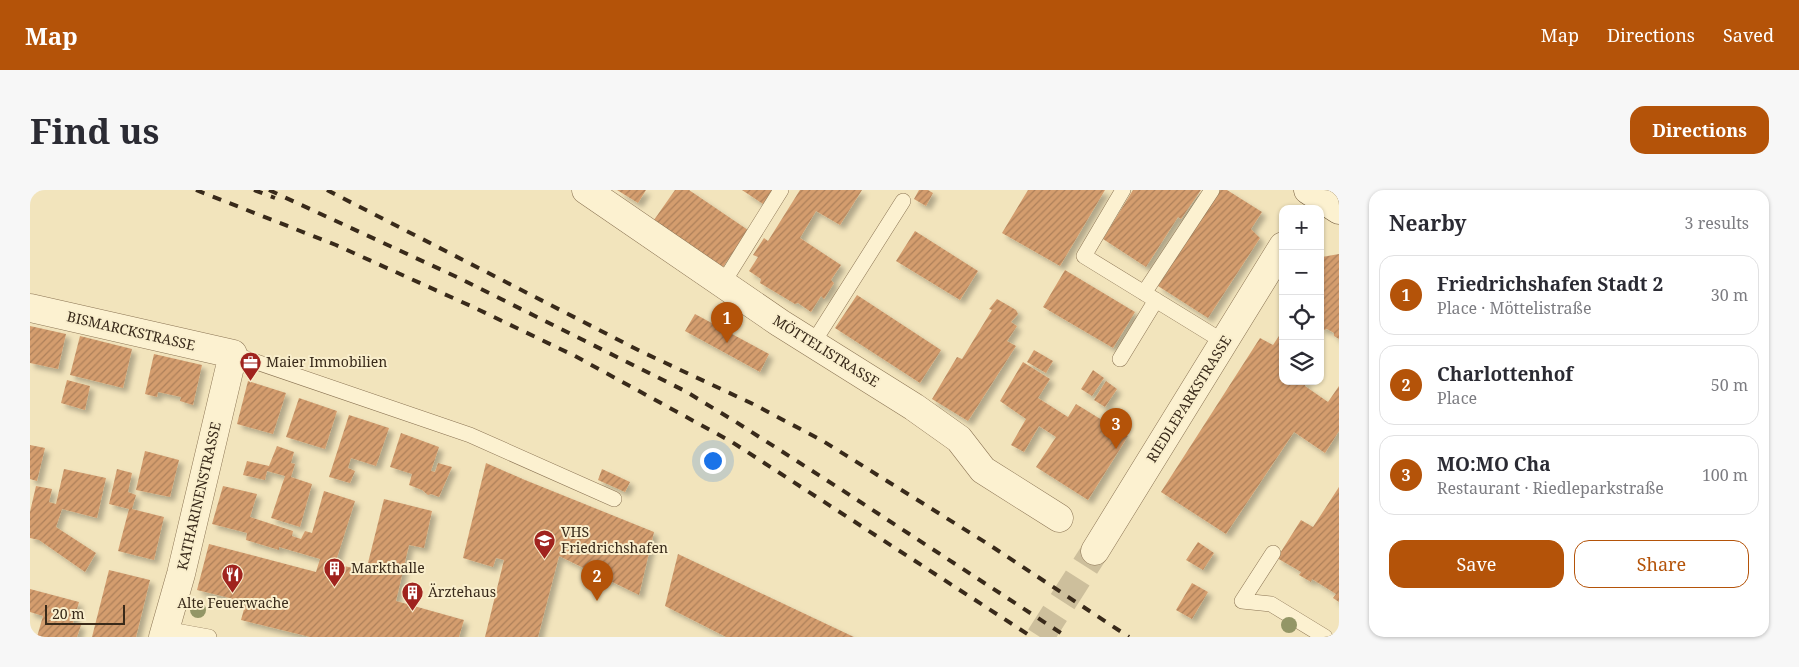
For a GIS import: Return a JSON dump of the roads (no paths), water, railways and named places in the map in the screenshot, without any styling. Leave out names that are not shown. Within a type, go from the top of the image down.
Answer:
[{"type":"street","name":"MÖTTELISTRASSE","points":[[586,190],[780,323],[914,407],[959,439],[983,470],[1059,518]]},
{"type":"street","points":[[1311,198],[1339,210]]},
{"type":"street","name":"RIEDLEPARKSTRASSE","points":[[1095,551],[1281,250]]},
{"type":"street","name":"BISMARCKSTRASSE","points":[[30,308],[233,354]]},
{"type":"street","name":"KATHARINENSTRASSE","points":[[164,633],[181,574],[233,354]]},
{"type":"lane","points":[[723,283],[781,190]]},
{"type":"lane","points":[[1123,190],[1084,256],[1224,342]]},
{"type":"lane","points":[[1120,359],[1150,297],[1212,190]]},
{"type":"lane","points":[[813,343],[903,201]]},
{"type":"lane","points":[[233,354],[470,435],[614,499]]},
{"type":"lane","points":[[1273,553],[1242,601],[1271,604],[1325,637]]},
{"type":"lane","points":[[164,633],[209,637]]},
{"type":"tunnel","points":[[1040,637],[1095,551]]},
{"type":"railway","points":[[196,190],[336,245],[575,356],[732,442],[1032,637]]},
{"type":"railway","points":[[254,190],[275,198]]},
{"type":"railway","points":[[269,190],[459,278],[685,391],[842,490],[1067,637]]},
{"type":"railway","points":[[327,190],[640,351],[753,404],[823,441],[988,544],[1129,637]]},
{"type":"place","name":"Friedrichshafen Stadt 2","points":[[727,343]]},
{"type":"place","name":"Maier Immobilien","points":[[250,381]]},
{"type":"place","name":"MO:MO Cha","points":[[1116,449]]},
{"type":"place","name":"VHS Friedrichshafen","points":[[545,559]]},
{"type":"place","name":"Markthalle","points":[[335,587]]},
{"type":"place","name":"Alte Feuerwache","points":[[233,594]]},
{"type":"place","name":"Charlottenhof","points":[[597,601]]},
{"type":"place","name":"Ärztehaus","points":[[412,611]]}]
